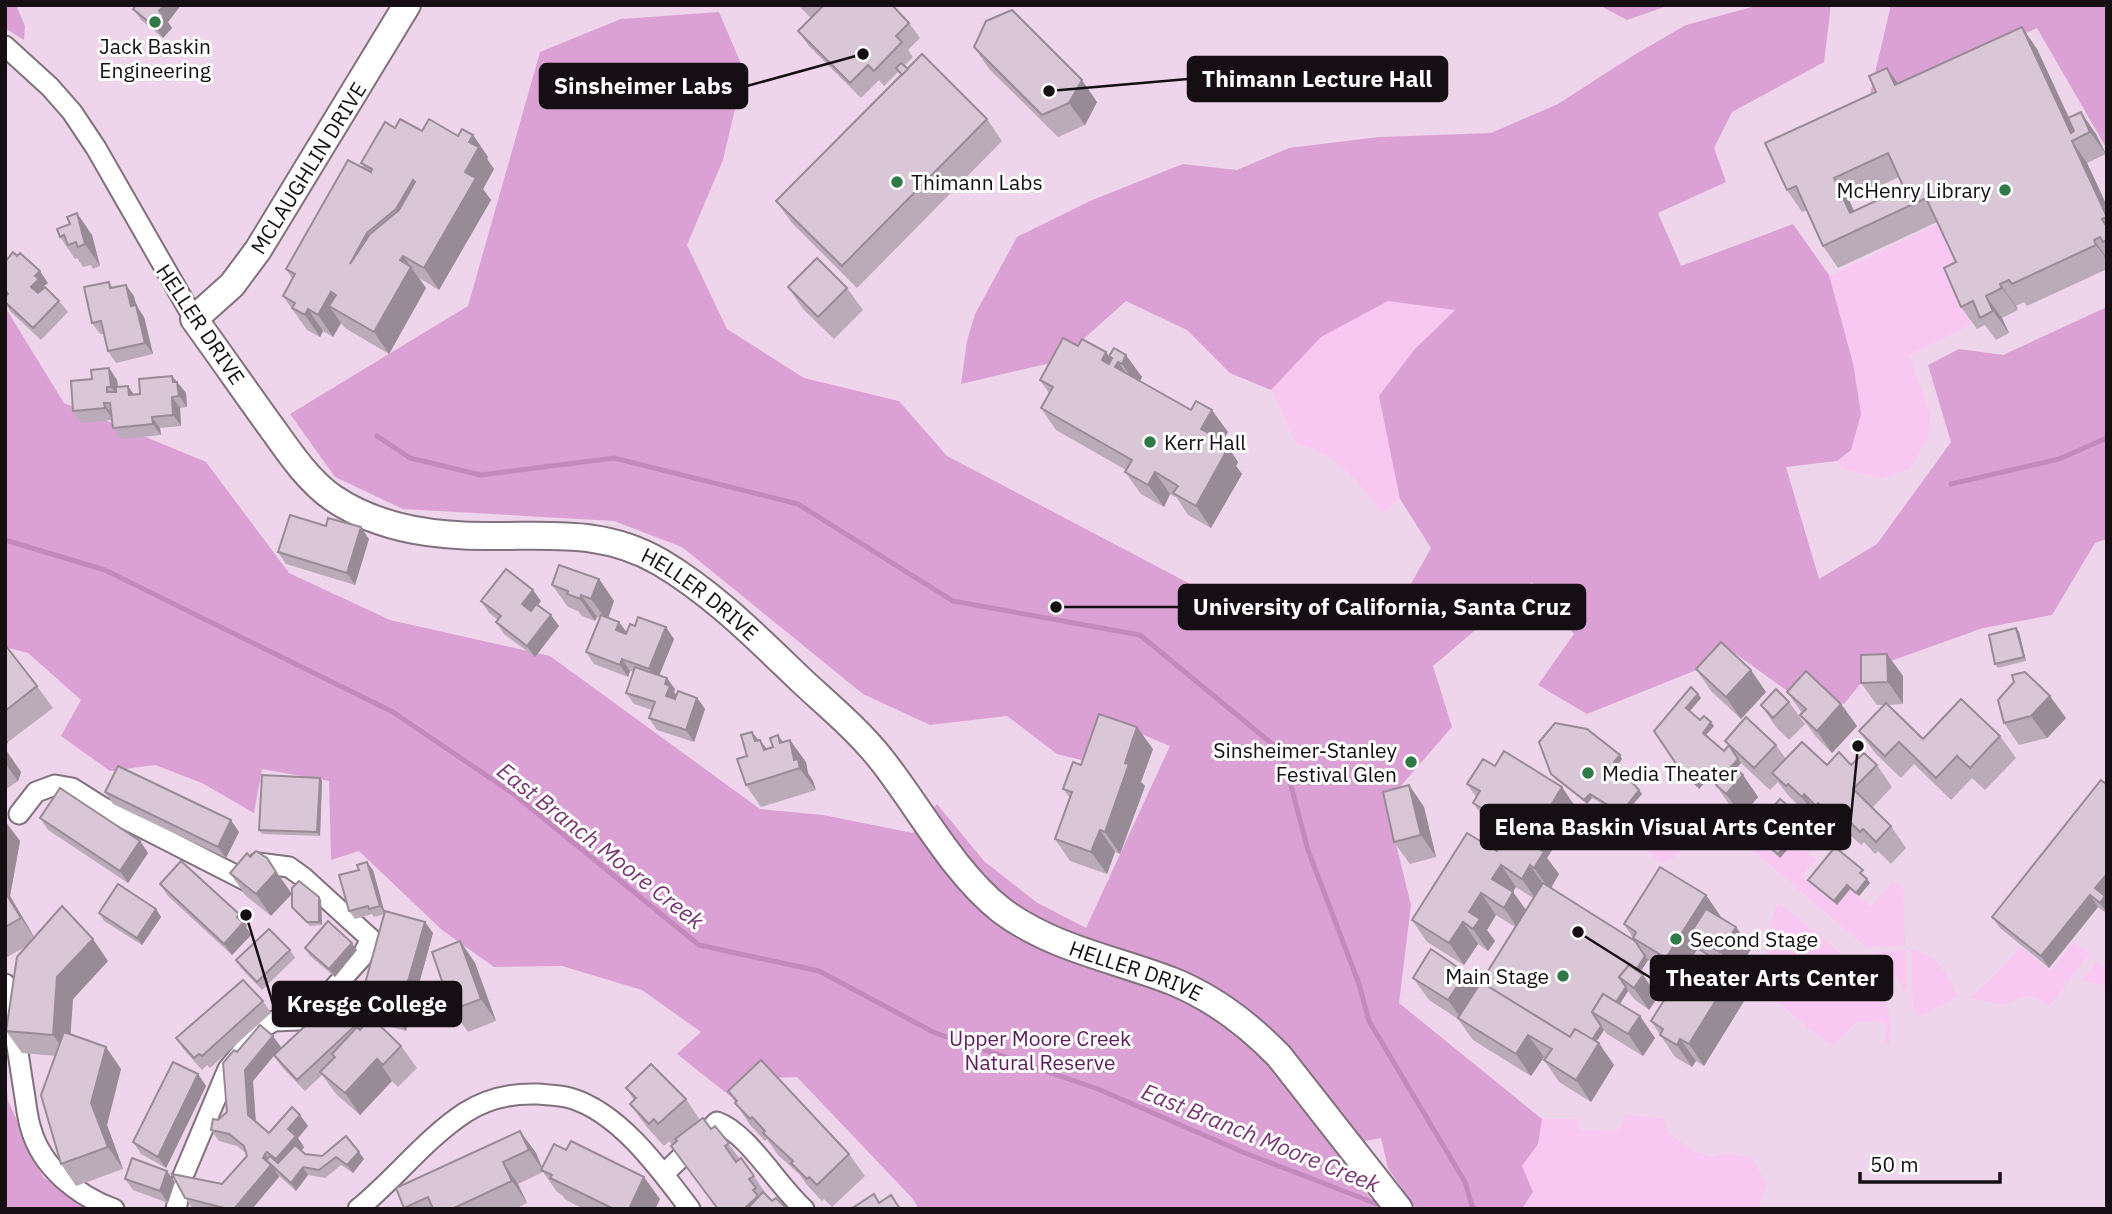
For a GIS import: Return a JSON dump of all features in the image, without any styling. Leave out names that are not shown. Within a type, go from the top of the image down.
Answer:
[{"type":"main road","name":"MCLAUGHLIN DRIVE","points":[[194,318],[232,285],[258,250],[407,5]]},
{"type":"main road","name":"HELLER DRIVE","points":[[194,318],[292,455],[323,490],[359,513],[392,525],[442,534],[575,535],[603,540],[656,560],[701,588],[869,744],[905,789],[964,873],[1000,909],[1034,931],[1058,942],[1174,982],[1209,998],[1233,1014],[1279,1056],[1399,1209]]},
{"type":"street","name":"HELLER DRIVE","points":[[5,46],[50,87],[72,112],[96,148],[194,318]]},
{"type":"street","points":[[19,814],[36,792],[55,785],[72,788],[102,807],[247,881],[258,863],[289,867],[371,939],[361,958],[333,989],[298,1020],[274,1021],[262,1028],[228,1069],[183,1177],[176,1209]]},
{"type":"street","points":[[5,984],[14,1020],[31,1130],[43,1155],[76,1190],[114,1209]]},
{"type":"street","points":[[358,1209],[431,1141],[467,1112],[502,1097],[525,1094],[570,1098],[616,1123],[664,1174],[690,1209]]},
{"type":"street","points":[[664,1174],[717,1122],[736,1132],[785,1192],[803,1209]]},
{"type":"shaded area","points":[[5,5],[2107,5],[2107,1209],[5,1209]]},
{"type":"shaded area","points":[[1939,224],[1966,284],[1957,289],[1972,324],[1909,355],[1930,414],[1928,437],[1910,469],[1880,478],[1842,469],[1837,461],[1851,450],[1861,414],[1853,363],[1829,276]]},
{"type":"shaded area","points":[[1388,300],[1456,310],[1414,350],[1379,396],[1400,499],[1382,513],[1335,461],[1297,444],[1271,390],[1321,337]]},
{"type":"shaded area","points":[[1663,818],[1677,820],[1687,837],[1678,854],[1660,863],[1649,852],[1645,835],[1651,825]]},
{"type":"shaded area","points":[[1749,831],[1780,858],[1795,841],[1816,860],[1802,876],[1836,905],[1850,889],[1871,907],[1893,882],[1903,888],[1905,945],[1867,948],[1741,840]]},
{"type":"shaded area","points":[[1779,903],[1837,950],[1878,991],[1889,1013],[1889,1045],[1884,1042],[1886,1026],[1881,1021],[1856,1022],[1834,1045],[1809,1029],[1765,990],[1769,933],[1774,911]]},
{"type":"shaded area","points":[[2074,942],[2089,954],[2068,981],[2065,979],[2066,985],[2049,1006],[2026,996],[2006,1004],[1970,998],[2021,947],[2050,971]]},
{"type":"shaded area","points":[[1906,950],[1907,990],[1905,991],[1873,953]]},
{"type":"shaded area","points":[[1911,950],[1921,952],[1935,961],[1958,996],[1921,1016],[1916,1015],[1913,1010]]},
{"type":"shaded area","points":[[2097,961],[2104,966],[2107,963],[2107,986],[2083,980]]},
{"type":"shaded area","points":[[1624,1114],[1664,1119],[1668,1132],[1693,1151],[1712,1157],[1727,1153],[1752,1159],[1767,1184],[1758,1209],[1522,1209],[1532,1192],[1522,1166],[1538,1144],[1542,1119],[1577,1119],[1579,1130],[1616,1131],[1623,1124]]},
{"type":"green space","points":[[5,5],[16,5],[25,26],[24,40],[5,28]]},
{"type":"green space","points":[[1599,5],[1670,5],[1627,20]]},
{"type":"green space","name":"Upper Moore Creek Natural Reserve","points":[[1759,5],[1831,5],[1824,62],[1732,112],[1714,148],[1726,182],[1658,213],[1681,266],[1793,224],[1829,275],[1853,363],[1861,414],[1851,450],[1837,461],[1786,467],[1819,579],[1877,544],[1951,442],[1928,365],[1959,349],[2003,355],[2107,307],[2107,539],[2095,543],[2052,615],[1983,628],[1874,667],[1844,704],[1815,689],[1801,701],[1736,654],[1587,714],[1538,685],[1574,634],[1532,582],[1433,666],[1452,727],[1386,803],[1411,905],[1399,1003],[1542,1119],[1538,1144],[1522,1166],[1533,1192],[1522,1209],[1416,1209],[1388,1168],[1381,1138],[1334,1147],[1378,1209],[919,1209],[913,1199],[797,1077],[769,1078],[735,1100],[677,1054],[701,1032],[642,990],[562,966],[494,967],[442,930],[359,851],[331,860],[329,781],[262,769],[254,813],[202,783],[155,765],[110,771],[61,736],[81,700],[28,653],[5,647],[5,307],[64,403],[206,462],[289,573],[390,620],[550,656],[760,809],[823,815],[913,833],[937,804],[984,861],[1036,902],[1086,928],[1170,746],[1113,722],[1089,762],[1057,754],[1007,716],[930,725],[863,694],[682,547],[614,521],[403,509],[335,477],[290,414],[468,306],[540,52],[621,19],[719,12],[744,71],[723,160],[687,245],[727,329],[804,378],[899,401],[947,456],[1234,607],[1408,589],[1431,548],[1400,499],[1379,396],[1414,350],[1455,310],[1388,301],[1321,337],[1271,390],[1230,373],[1187,330],[1126,301],[1059,361],[961,384],[967,341],[975,314],[1017,237],[1090,201],[1183,164],[1237,170],[1289,148],[1379,137],[1491,133],[1558,104],[1686,25]]},
{"type":"green space","points":[[1889,5],[2107,5],[2107,149],[2037,28],[1867,107]]},
{"type":"green space","points":[[5,1069],[8,1101],[43,1177],[92,1209],[5,1209]]},
{"type":"building","points":[[136,5],[164,5],[159,11],[164,16],[155,27],[133,9]]},
{"type":"building","points":[[820,5],[892,5],[909,23],[896,36],[902,42],[874,71],[868,65],[850,83],[798,31],[822,7]]},
{"type":"building","points":[[1012,10],[1082,80],[1069,103],[1042,115],[974,47],[986,21]]},
{"type":"building","name":"McHenry Library","points":[[2022,27],[2071,133],[2074,131],[2068,118],[2081,112],[2090,132],[2072,141],[2107,217],[2102,219],[2107,223],[2107,240],[2103,242],[2100,237],[2094,240],[2096,245],[2012,284],[2009,280],[2000,284],[2002,288],[1986,296],[1993,311],[1980,318],[1973,301],[1961,307],[1944,268],[1956,262],[1926,198],[1823,246],[1796,186],[1787,190],[1765,143],[1876,92],[1869,76],[1887,68],[1895,85]],"holes":[[[1888,153],[1904,188],[1850,213],[1834,178]]]},
{"type":"building","name":"Thimann Labs","points":[[922,54],[987,119],[842,266],[776,201]]},
{"type":"building","points":[[901,63],[908,69],[902,75],[896,68]]},
{"type":"building","points":[[400,119],[422,131],[429,119],[458,136],[462,129],[473,135],[469,142],[479,147],[465,172],[476,178],[424,268],[403,256],[400,260],[411,267],[374,332],[329,306],[336,295],[331,292],[318,315],[308,309],[305,315],[292,308],[295,303],[283,296],[295,274],[286,269],[348,160],[371,172],[372,169],[361,163],[385,122],[395,128]],"holes":[[[413,180],[415,182],[399,210],[370,234],[350,264],[367,233],[396,209]]]},
{"type":"building","points":[[77,213],[85,244],[78,247],[76,242],[68,245],[64,235],[60,237],[57,229],[70,224],[67,217]]},
{"type":"building","points":[[13,252],[17,256],[20,253],[40,271],[35,276],[39,279],[31,287],[38,293],[45,287],[59,301],[33,328],[5,302],[8,294],[5,290],[5,262]]},
{"type":"building","points":[[817,258],[847,288],[818,317],[788,287]]},
{"type":"building","points":[[109,282],[110,288],[126,285],[131,306],[136,305],[145,343],[108,351],[101,321],[92,323],[84,287]]},
{"type":"building","name":"Kerr Hall","points":[[1063,338],[1078,346],[1082,339],[1106,352],[1102,360],[1109,364],[1112,358],[1109,356],[1114,348],[1126,355],[1122,364],[1118,362],[1115,367],[1191,410],[1196,401],[1212,410],[1201,429],[1223,440],[1218,448],[1226,452],[1196,506],[1173,493],[1178,486],[1155,472],[1148,485],[1125,472],[1132,460],[1041,408],[1053,387],[1040,380]]},
{"type":"building","points":[[109,368],[111,387],[107,387],[107,392],[116,392],[116,387],[128,386],[129,395],[140,394],[139,379],[172,376],[173,382],[177,382],[179,396],[172,397],[173,415],[152,417],[153,424],[113,428],[110,403],[104,403],[105,408],[73,411],[71,381],[92,379],[91,370]]},
{"type":"building","points":[[290,515],[326,526],[328,518],[361,527],[347,573],[278,552]]},
{"type":"building","points":[[559,565],[599,579],[591,599],[581,595],[580,599],[552,585]]},
{"type":"building","points":[[506,569],[533,590],[522,604],[531,611],[536,604],[551,615],[527,646],[496,622],[501,616],[481,601]]},
{"type":"building","points":[[601,615],[619,622],[616,630],[626,634],[630,624],[635,626],[638,617],[666,627],[649,669],[622,659],[620,665],[586,652]]},
{"type":"building","points":[[2016,628],[2024,657],[1995,664],[1989,635]]},
{"type":"building","points":[[1721,642],[1751,670],[1726,697],[1696,669]]},
{"type":"building","points":[[5,647],[37,686],[5,711]]},
{"type":"building","points":[[1887,654],[1888,682],[1861,683],[1861,655]]},
{"type":"building","points":[[635,667],[667,678],[665,684],[670,686],[666,696],[675,699],[678,691],[697,698],[686,730],[649,718],[655,702],[626,693]]},
{"type":"building","points":[[1806,671],[1841,704],[1817,731],[1800,715],[1806,709],[1787,692]]},
{"type":"building","points":[[2025,672],[2050,696],[2031,716],[2004,723],[1998,700],[2014,682],[2012,675]]},
{"type":"building","points":[[1691,687],[1698,694],[1686,708],[1700,720],[1704,716],[1711,722],[1703,733],[1724,751],[1729,745],[1738,759],[1724,775],[1713,766],[1697,785],[1681,771],[1654,731]]},
{"type":"building","points":[[1776,689],[1789,702],[1773,718],[1761,705]]},
{"type":"building","points":[[1961,699],[2000,736],[1970,768],[1957,756],[1936,778],[1899,742],[1885,756],[1859,731],[1886,703],[1923,739]]},
{"type":"building","points":[[1099,714],[1137,727],[1125,763],[1129,764],[1105,832],[1100,830],[1091,852],[1055,839],[1072,792],[1063,789],[1073,762],[1081,765]]},
{"type":"building","points":[[1746,717],[1776,745],[1754,768],[1725,741]]},
{"type":"building","name":"Media Theater","points":[[1555,723],[1587,729],[1620,755],[1614,762],[1639,790],[1621,813],[1590,794],[1584,800],[1551,774],[1539,742]]},
{"type":"building","points":[[752,732],[755,741],[760,740],[764,750],[773,747],[770,738],[778,735],[780,743],[790,740],[794,760],[798,759],[800,768],[746,785],[737,759],[747,756],[741,735]]},
{"type":"building","points":[[1802,742],[1827,765],[1839,752],[1851,765],[1864,753],[1877,765],[1853,789],[1891,826],[1876,842],[1863,829],[1860,832],[1848,820],[1845,823],[1818,803],[1816,806],[1804,794],[1802,797],[1772,773]]},
{"type":"building","points":[[1504,751],[1562,787],[1531,838],[1473,803],[1480,791],[1467,784],[1483,759],[1495,766]]},
{"type":"building","points":[[118,766],[231,820],[218,847],[105,792]]},
{"type":"building","points":[[1733,766],[1743,775],[1726,794],[1716,785]]},
{"type":"building","points":[[262,775],[320,778],[317,832],[259,830]]},
{"type":"building","points":[[2101,780],[2107,785],[2107,874],[2095,888],[2105,896],[2100,903],[2090,895],[2041,956],[1992,917]]},
{"type":"building","points":[[1409,785],[1421,835],[1394,842],[1383,792]]},
{"type":"building","points":[[60,788],[140,841],[120,871],[40,818]]},
{"type":"building","points":[[1780,799],[1805,820],[1803,823],[1812,831],[1800,844],[1792,837],[1778,854],[1751,832]]},
{"type":"building","points":[[1510,831],[1544,852],[1534,868],[1530,865],[1522,879],[1501,865],[1492,879],[1513,892],[1504,908],[1481,893],[1469,912],[1480,919],[1473,929],[1463,922],[1449,943],[1412,920],[1467,833],[1497,851]]},
{"type":"building","points":[[1835,847],[1863,870],[1860,873],[1867,879],[1856,893],[1847,885],[1834,901],[1808,880]]},
{"type":"building","points":[[256,851],[267,858],[276,872],[256,894],[230,873],[247,853],[250,857]]},
{"type":"building","points":[[181,861],[239,914],[237,917],[243,923],[224,944],[160,884]]},
{"type":"building","points":[[367,862],[380,906],[349,911],[339,875],[359,870],[357,865]]},
{"type":"building","points":[[1660,867],[1706,895],[1666,958],[1633,938],[1636,932],[1624,924]]},
{"type":"building","points":[[299,881],[319,897],[319,922],[307,922],[292,907],[292,888]]},
{"type":"building","name":"Main Stage","points":[[1543,883],[1635,941],[1645,956],[1636,970],[1629,965],[1619,977],[1626,987],[1616,1002],[1603,994],[1592,1012],[1601,1026],[1592,1040],[1575,1029],[1570,1037],[1481,982]]},
{"type":"building","points":[[118,884],[156,909],[137,938],[99,913]]},
{"type":"building","points":[[5,892],[21,918],[5,927]]},
{"type":"building","points":[[62,906],[93,939],[57,977],[53,1035],[6,1031],[17,957]]},
{"type":"building","points":[[1706,909],[1736,927],[1720,952],[1690,934]]},
{"type":"building","points":[[385,911],[425,922],[397,1020],[358,1009]]},
{"type":"building","points":[[328,921],[352,943],[329,969],[305,948]]},
{"type":"building","points":[[269,929],[290,950],[257,982],[236,960]]},
{"type":"building","points":[[460,941],[481,999],[452,1010],[432,952]]},
{"type":"building","points":[[1697,948],[1734,971],[1689,1044],[1680,1039],[1677,1045],[1660,1035],[1663,1029],[1651,1021]]},
{"type":"building","points":[[1431,949],[1466,973],[1448,1000],[1413,978]]},
{"type":"building","points":[[1629,965],[1643,975],[1634,988],[1619,977]]},
{"type":"building","points":[[243,980],[263,1001],[202,1056],[199,1054],[194,1058],[176,1038]]},
{"type":"building","points":[[356,981],[358,991],[351,997],[346,989]]},
{"type":"building","points":[[1481,982],[1570,1037],[1575,1029],[1599,1043],[1576,1080],[1544,1060],[1552,1049],[1528,1035],[1516,1054],[1458,1018]]},
{"type":"building","points":[[1603,994],[1640,1016],[1628,1034],[1592,1012]]},
{"type":"building","points":[[335,998],[358,1023],[297,1080],[274,1055]]},
{"type":"building","points":[[371,1017],[401,1046],[383,1065],[377,1059],[345,1093],[320,1072],[335,1057],[332,1054],[357,1027],[360,1030]]},
{"type":"building","points":[[260,1025],[273,1036],[245,1070],[248,1115],[269,1133],[292,1107],[300,1115],[288,1129],[296,1136],[276,1159],[267,1152],[265,1154],[263,1158],[271,1165],[234,1209],[185,1198],[172,1174],[222,1184],[247,1156],[244,1146],[229,1134],[211,1130],[213,1119],[218,1120],[227,1112],[223,1063],[234,1050],[237,1052]]},
{"type":"building","points":[[64,1032],[106,1047],[91,1103],[108,1147],[61,1164],[41,1095]]},
{"type":"building","points":[[761,1060],[849,1154],[817,1185],[791,1163],[793,1161],[763,1133],[765,1131],[752,1117],[750,1119],[735,1103],[737,1101],[728,1091]]},
{"type":"building","points":[[173,1062],[198,1074],[158,1157],[133,1142]]},
{"type":"building","points":[[651,1064],[686,1099],[658,1124],[654,1119],[649,1124],[630,1104],[636,1098],[626,1088]]},
{"type":"building","points":[[703,1118],[711,1129],[715,1126],[729,1143],[725,1146],[736,1162],[741,1158],[754,1176],[749,1179],[758,1196],[744,1209],[718,1209],[671,1146],[677,1141],[675,1139]]},
{"type":"building","points":[[520,1131],[529,1150],[503,1162],[512,1181],[452,1209],[433,1209],[428,1197],[404,1208],[396,1188]]},
{"type":"building","points":[[346,1136],[359,1152],[347,1165],[336,1157],[319,1170],[303,1167],[291,1183],[266,1160],[270,1156],[278,1163],[295,1145],[305,1154],[322,1156]]},
{"type":"building","points":[[571,1141],[644,1177],[629,1209],[614,1209],[550,1178],[552,1175],[541,1170],[554,1144],[566,1150]]},
{"type":"building","points":[[132,1158],[167,1171],[160,1191],[125,1179]]},
{"type":"building","points":[[763,1192],[772,1201],[776,1198],[787,1209],[747,1209]]},
{"type":"building","points":[[874,1194],[879,1203],[891,1195],[900,1209],[851,1209]]},
{"type":"waterway","name":"East Branch Moore Creek","points":[[377,436],[410,458],[481,475],[614,458],[798,504],[953,601],[1140,635],[1282,752],[1308,850],[1359,984],[1369,1021],[1465,1182],[1473,1209]]},
{"type":"waterway","points":[[1951,484],[2059,459],[2107,438]]},
{"type":"waterway","name":"East Branch Moore Creek","points":[[5,540],[105,570],[393,712],[515,795],[699,945],[819,971],[935,1033],[1098,1089],[1245,1153],[1385,1207]]},
{"type":"place","name":"Jack Baskin Engineering","points":[[155,22]]},
{"type":"place","name":"Sinsheimer Labs","points":[[863,54]]},
{"type":"place","name":"Thimann Lecture Hall","points":[[1049,91]]},
{"type":"place","name":"Thimann Labs","points":[[897,182]]},
{"type":"place","name":"McHenry Library","points":[[2005,190]]},
{"type":"place","name":"Kerr Hall","points":[[1150,442]]},
{"type":"place","name":"University of California, Santa Cruz","points":[[1056,607]]},
{"type":"place","name":"Elena Baskin Visual Arts Center","points":[[1858,746]]},
{"type":"place","name":"Sinsheimer-Stanley Festival Glen","points":[[1411,762]]},
{"type":"place","name":"Media Theater","points":[[1588,773]]},
{"type":"place","name":"Kresge College","points":[[246,915]]},
{"type":"place","name":"Theater Arts Center","points":[[1578,932]]},
{"type":"place","name":"Second Stage","points":[[1676,939]]},
{"type":"place","name":"Main Stage","points":[[1563,976]]}]
